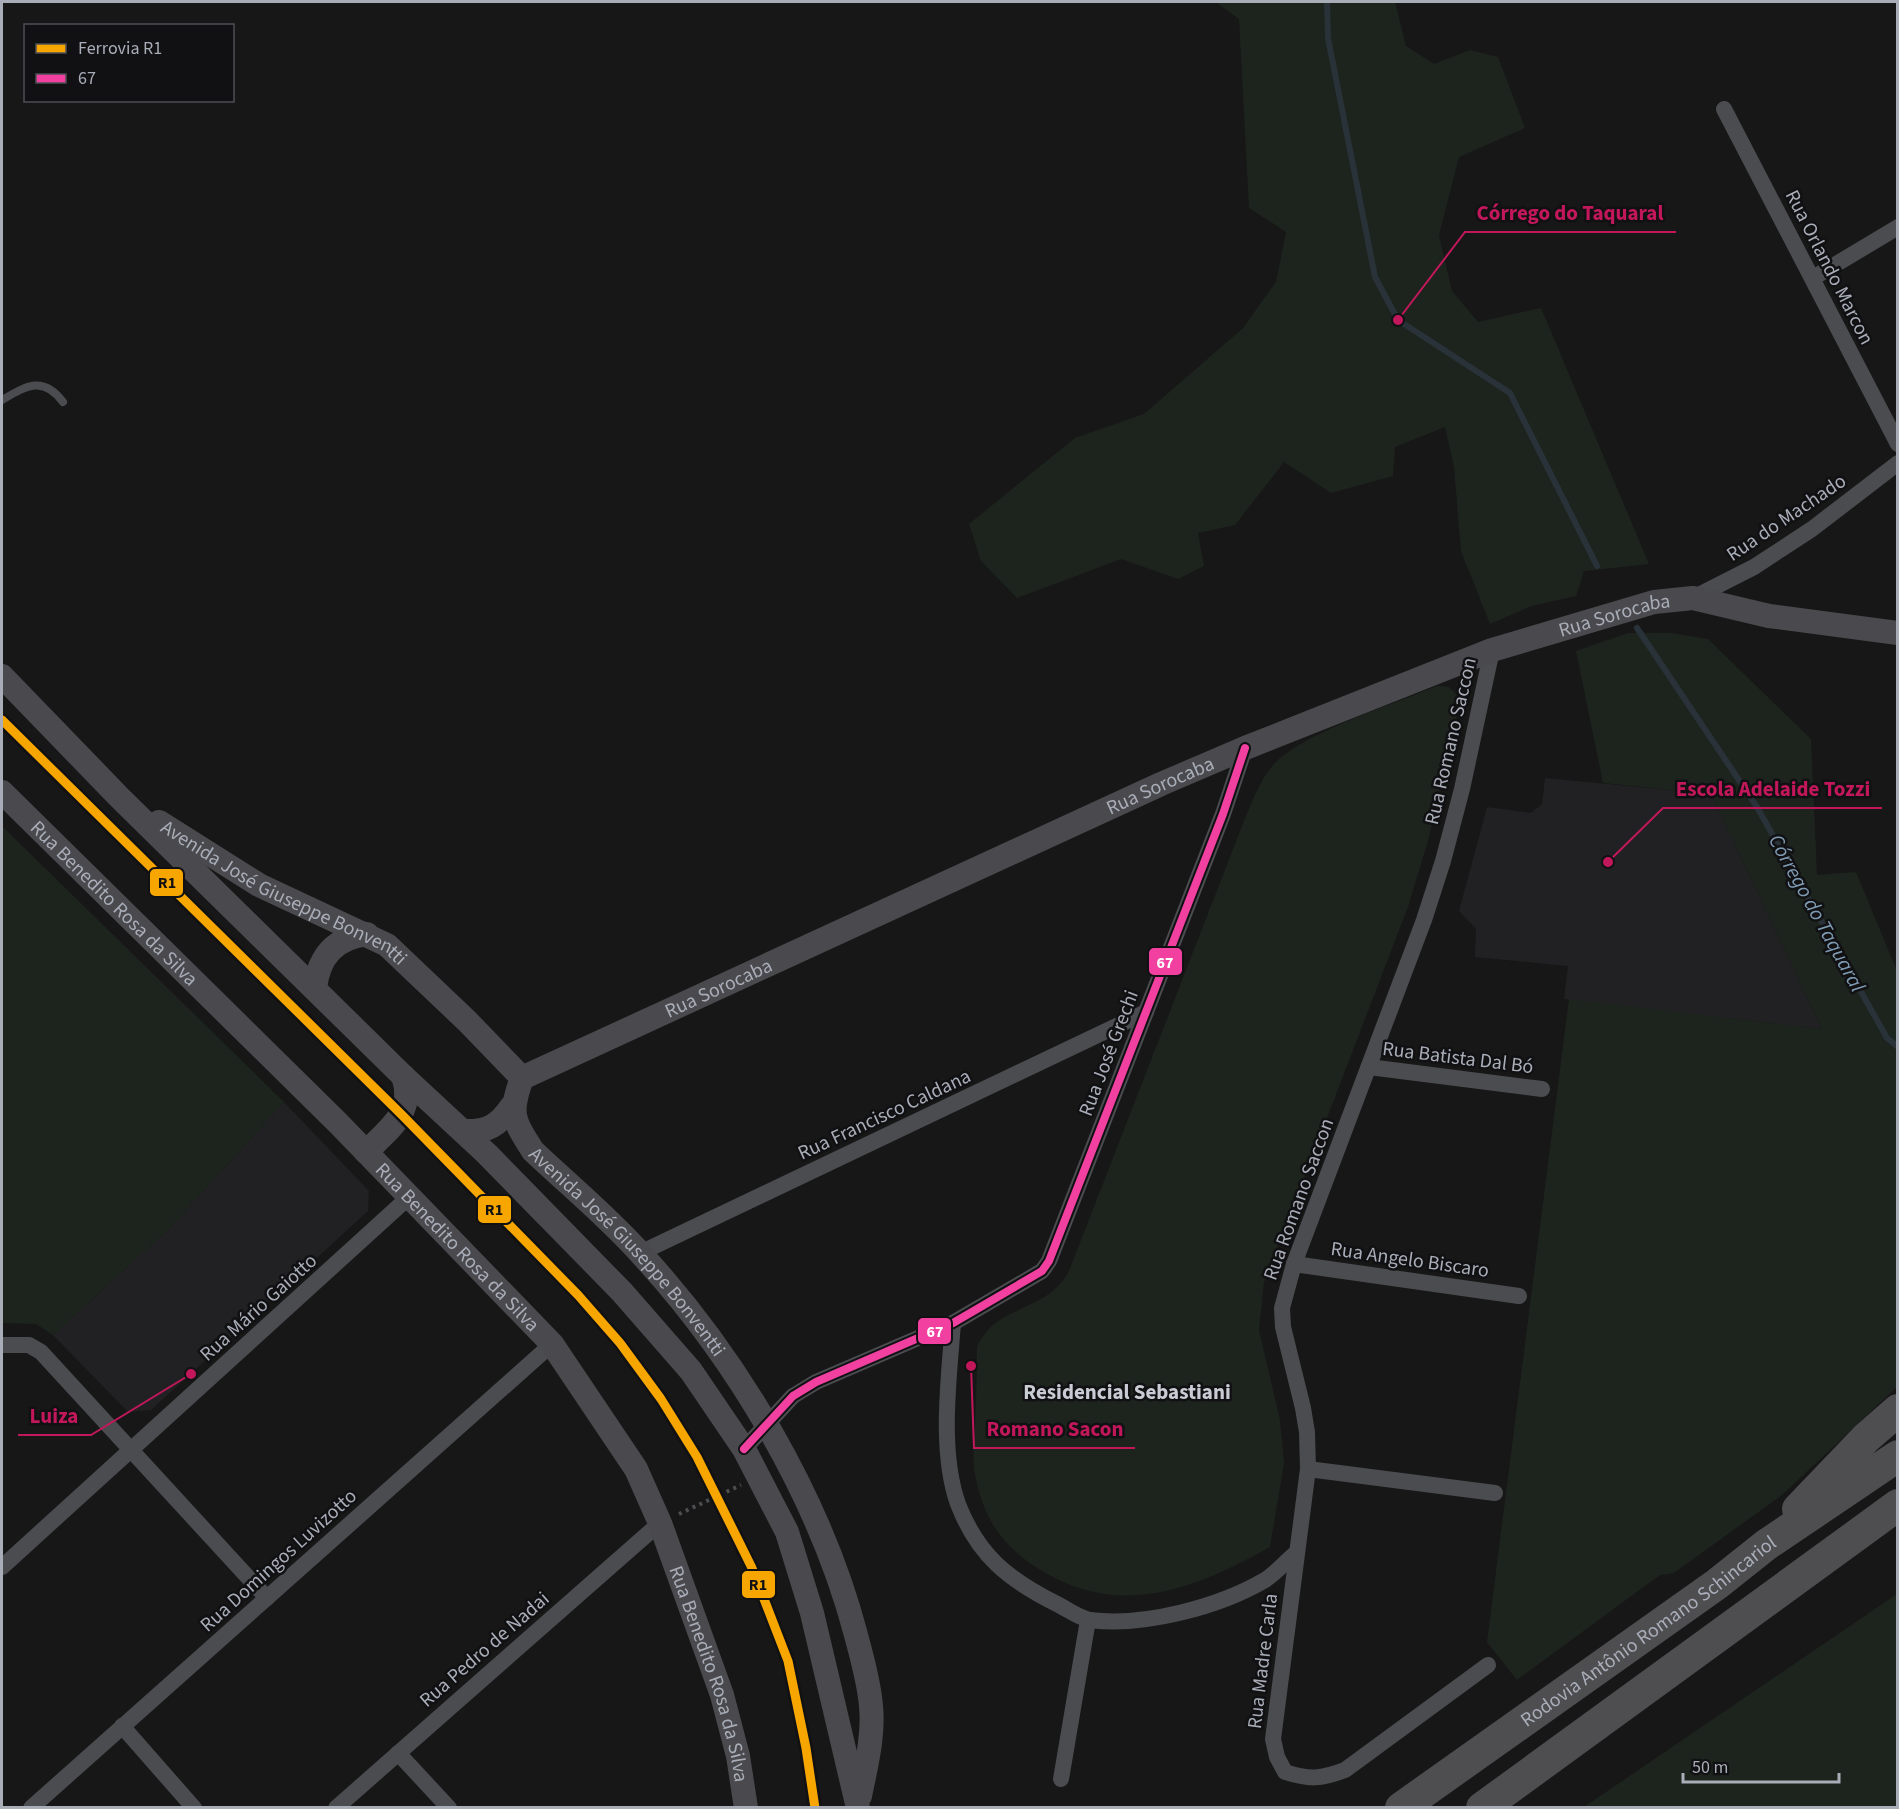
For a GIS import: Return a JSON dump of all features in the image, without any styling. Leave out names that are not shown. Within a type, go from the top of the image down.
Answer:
[{"type":"highway","points":[[1766,1545],[1830,1474],[1898,1410]]},
{"type":"highway","name":"Rodovia Antônio Romano Schincariol","points":[[1401,1808],[1708,1591],[1766,1545],[1898,1456]]},
{"type":"highway","points":[[1482,1808],[1898,1505]]},
{"type":"highway","points":[[1838,1549],[1898,1515]]},
{"type":"street","name":"Rua Orlando Marcon","points":[[1724,109],[1898,444]]},
{"type":"street","points":[[1813,278],[1898,226]]},
{"type":"street","name":"Rua do Machado","points":[[1693,598],[1764,561],[1812,529],[1898,463]]},
{"type":"street","name":"Rua Sorocaba","points":[[522,1078],[1245,748],[1492,650],[1654,602],[1693,598],[1769,615],[1898,633]]},
{"type":"street","name":"Rua Romano Saccon","points":[[1296,1553],[1308,1468],[1305,1416],[1283,1327],[1282,1308],[1294,1264],[1369,1067],[1443,861],[1492,650]]},
{"type":"street","points":[[2,676],[119,796]]},
{"type":"street","name":"Rua José Grechi","points":[[953,1323],[1042,1271],[1049,1261],[1223,814],[1245,748]]},
{"type":"street","name":"Rua Benedito Rosa da Silva","points":[[2,792],[366,1152],[552,1344],[636,1468],[660,1523],[722,1695],[738,1756],[746,1808]]},
{"type":"street","name":"Avenida José Giuseppe Bonventti","points":[[119,796],[259,885],[367,934],[402,957],[522,1078]]},
{"type":"street","name":"Avenida José Giuseppe Bonventti","points":[[119,796],[403,1076],[463,1131],[622,1292],[665,1340],[718,1409],[744,1449],[787,1532],[803,1583],[858,1807]]},
{"type":"street","points":[[315,988],[321,961],[329,950],[346,939],[367,934]]},
{"type":"street","name":"Rua Francisco Caldana","points":[[640,1253],[1146,1012]]},
{"type":"street","name":"Rua Batista Dal Bó","points":[[1369,1067],[1542,1089]]},
{"type":"street","points":[[366,1152],[402,1115],[407,1096],[403,1076]]},
{"type":"street","points":[[463,1131],[489,1129],[500,1122],[512,1106],[522,1078]]},
{"type":"street","name":"Avenida José Giuseppe Bonventti","points":[[512,1106],[522,1134],[533,1151],[640,1253],[694,1318],[766,1423],[819,1526],[833,1559],[868,1682],[871,1708],[870,1744],[858,1807]]},
{"type":"street","points":[[402,1115],[443,1114]]},
{"type":"street","name":"Rua Mário Gaiotto","points":[[2,1567],[409,1197]]},
{"type":"street","name":"Rua Angelo Biscaro","points":[[1294,1264],[1519,1296]]},
{"type":"street","points":[[744,1449],[793,1396],[816,1383],[953,1323],[948,1437],[951,1478],[972,1537],[988,1558],[1008,1575],[1038,1595],[1088,1620],[1161,1617],[1195,1608],[1266,1579],[1296,1553]]},
{"type":"street","name":"Rua Domingos Luvizotto","points":[[31,1808],[552,1344]]},
{"type":"street","points":[[2,1345],[29,1345],[41,1352],[267,1598]]},
{"type":"street","points":[[1308,1468],[1495,1493]]},
{"type":"street","name":"Rua Pedro de Nadai","points":[[336,1808],[660,1523]]},
{"type":"street","name":"Rua Madre Carla","points":[[1296,1553],[1273,1739],[1277,1757],[1285,1772],[1306,1779],[1329,1776],[1345,1770],[1488,1665]]},
{"type":"street","points":[[1061,1779],[1088,1620]]},
{"type":"street","points":[[122,1726],[194,1808]]},
{"type":"street","points":[[398,1753],[449,1808]]},
{"type":"lane","points":[[2,400],[21,389],[44,386],[54,390],[63,402]]},
{"type":"path","points":[[660,1523],[759,1476]]},
{"type":"shaded area","points":[[1216,2],[1395,2],[1406,46],[1434,64],[1470,50],[1498,57],[1525,128],[1459,157],[1439,235],[1452,291],[1478,322],[1541,308],[1649,564],[1584,571],[1576,596],[1532,606],[1490,624],[1461,551],[1454,467],[1445,427],[1395,447],[1393,476],[1331,493],[1284,462],[1235,525],[1198,533],[1204,566],[1178,579],[1121,559],[1017,598],[981,561],[969,524],[1075,438],[1144,414],[1243,328],[1276,282],[1286,232],[1249,208],[1239,19]]},
{"type":"shaded area","points":[[1628,633],[1671,633],[1708,639],[1811,739],[1817,875],[1856,872],[1897,971],[1897,1387],[1782,1495],[1674,1573],[1660,1575],[1517,1680],[1487,1642],[1569,999],[1822,1029],[1711,794],[1603,783],[1576,651]]},
{"type":"shaded area","points":[[1437,686],[1453,690],[1459,705],[1428,841],[1408,907],[1264,1282],[1259,1330],[1280,1420],[1284,1463],[1270,1547],[1214,1575],[1185,1586],[1156,1593],[1127,1596],[1098,1593],[1069,1584],[1039,1569],[1014,1550],[996,1530],[983,1505],[974,1464],[977,1347],[985,1333],[996,1323],[1048,1295],[1069,1271],[1244,821],[1269,770],[1288,752],[1328,730]]},
{"type":"shaded area","points":[[1545,778],[1711,794],[1822,1029],[1564,999],[1568,966],[1475,957],[1476,929],[1459,911],[1487,807],[1531,813],[1542,804]]},
{"type":"shaded area","points":[[3,827],[284,1102],[169,1229],[53,1335],[36,1324],[2,1323]]},
{"type":"shaded area","points":[[284,1102],[369,1191],[368,1211],[151,1410],[128,1412],[53,1335],[169,1229]]},
{"type":"shaded area","points":[[1897,1594],[1897,1807],[1584,1807]]},
{"type":"waterway","name":"Córrego do Taquaral","points":[[1327,2],[1328,38],[1375,277],[1398,320],[1510,393],[1597,566]]},
{"type":"waterway","name":"Córrego do Taquaral","points":[[1637,628],[1757,807],[1887,1038],[1898,1047]]},
{"type":"rail line","name":"R1","points":[[2,720],[402,1115],[578,1295],[620,1343],[661,1399],[697,1457],[752,1568],[788,1661],[806,1748],[815,1808]]},
{"type":"transit line","name":"67","points":[[744,1449],[793,1396],[816,1382],[953,1323],[1042,1271],[1049,1261],[1223,814],[1245,748]]},
{"type":"place","name":"Córrego do Taquaral","points":[[1398,320]]},
{"type":"place","name":"Escola Adelaide Tozzi","points":[[1608,862]]},
{"type":"place","name":"Romano Sacon","points":[[971,1366]]},
{"type":"place","name":"Luiza","points":[[191,1374]]},
{"type":"district","name":"Residencial Sebastiani","points":[[1127,1392]]}]
